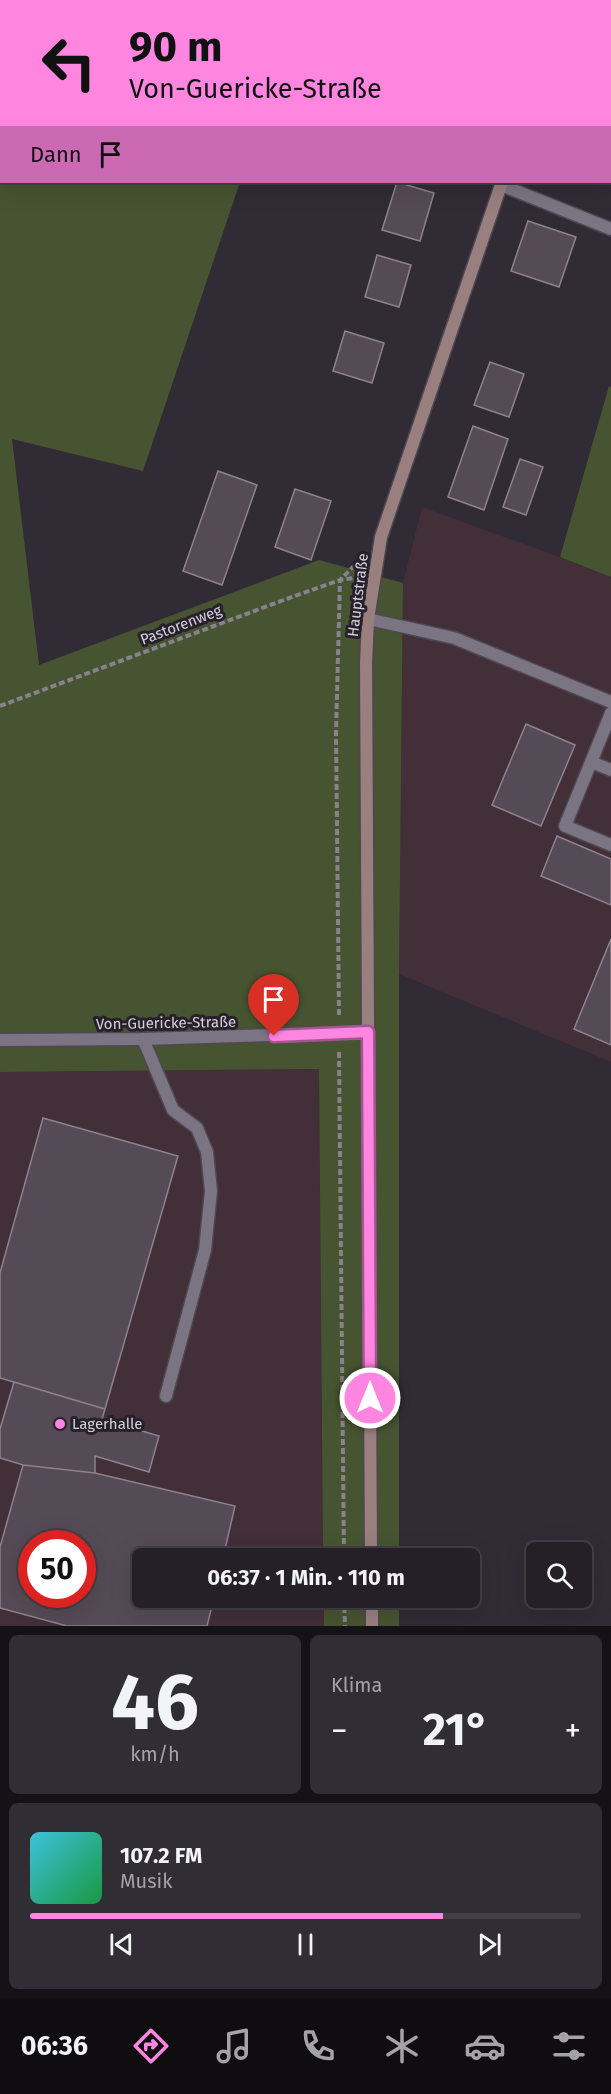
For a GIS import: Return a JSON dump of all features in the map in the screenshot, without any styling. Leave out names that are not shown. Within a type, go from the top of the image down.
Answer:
[{"type":"main road","name":"Hauptstraße","points":[[371,1548],[366,664],[368,619],[381,537],[501,183]]},
{"type":"main road","points":[[372,1608],[372,1626]]},
{"type":"street","points":[[501,183],[611,229]]},
{"type":"street","points":[[368,619],[454,638],[611,702]]},
{"type":"street","points":[[611,713],[565,826],[611,845]]},
{"type":"street","points":[[591,762],[611,770]]},
{"type":"street","name":"Von-Guericke-Straße","points":[[0,1040],[143,1039],[368,1032]]},
{"type":"street","points":[[143,1039],[173,1110],[197,1128],[207,1152],[211,1191],[205,1250],[166,1396]]},
{"type":"path","name":"Pastorenweg","points":[[0,706],[340,580],[374,576]]},
{"type":"path","points":[[344,1608],[345,1626]]},
{"type":"shaded area","points":[[422,507],[611,577],[611,1062],[399,974],[403,583]]},
{"type":"shaded area","points":[[319,1069],[323,1548],[132,1548],[132,1608],[324,1608],[324,1626],[0,1626],[0,1072]]},
{"type":"green space","points":[[0,183],[240,183],[143,471],[12,439],[39,665],[319,560],[403,583],[399,974],[399,1548],[323,1548],[319,1069],[0,1072]]},
{"type":"green space","points":[[609,386],[611,387],[611,577],[560,557]]},
{"type":"green space","points":[[324,1608],[399,1608],[399,1626],[324,1626]]},
{"type":"building","points":[[397,183],[434,193],[420,241],[382,230]]},
{"type":"building","points":[[528,221],[576,237],[559,287],[511,271]]},
{"type":"building","points":[[377,255],[411,265],[399,307],[365,297]]},
{"type":"building","points":[[345,331],[384,343],[372,383],[333,371]]},
{"type":"building","points":[[490,362],[524,374],[509,417],[474,405]]},
{"type":"building","points":[[473,426],[508,439],[484,510],[448,497]]},
{"type":"building","points":[[520,459],[543,467],[526,515],[503,507]]},
{"type":"building","points":[[218,471],[257,485],[222,585],[183,571]]},
{"type":"building","points":[[295,489],[331,501],[311,560],[275,547]]},
{"type":"building","points":[[526,724],[575,745],[541,826],[492,805]]},
{"type":"building","points":[[557,836],[611,859],[611,905],[541,876]]},
{"type":"building","points":[[611,939],[611,1045],[574,1029]]},
{"type":"building","points":[[43,1118],[178,1156],[105,1409],[0,1378],[0,1273]]},
{"type":"building","name":"Lagerhalle","points":[[14,1382],[105,1409],[102,1419],[159,1436],[149,1472],[95,1456],[95,1473],[23,1465],[0,1458],[0,1429]]},
{"type":"building","points":[[23,1465],[95,1473],[235,1506],[225,1548],[132,1548],[132,1608],[212,1608],[207,1626],[67,1626],[0,1608],[0,1547]]},
{"type":"place","name":"Lagerhalle","points":[[60,1424]]},
{"type":"route","points":[[274,1036],[368,1032],[370,1398]]}]
